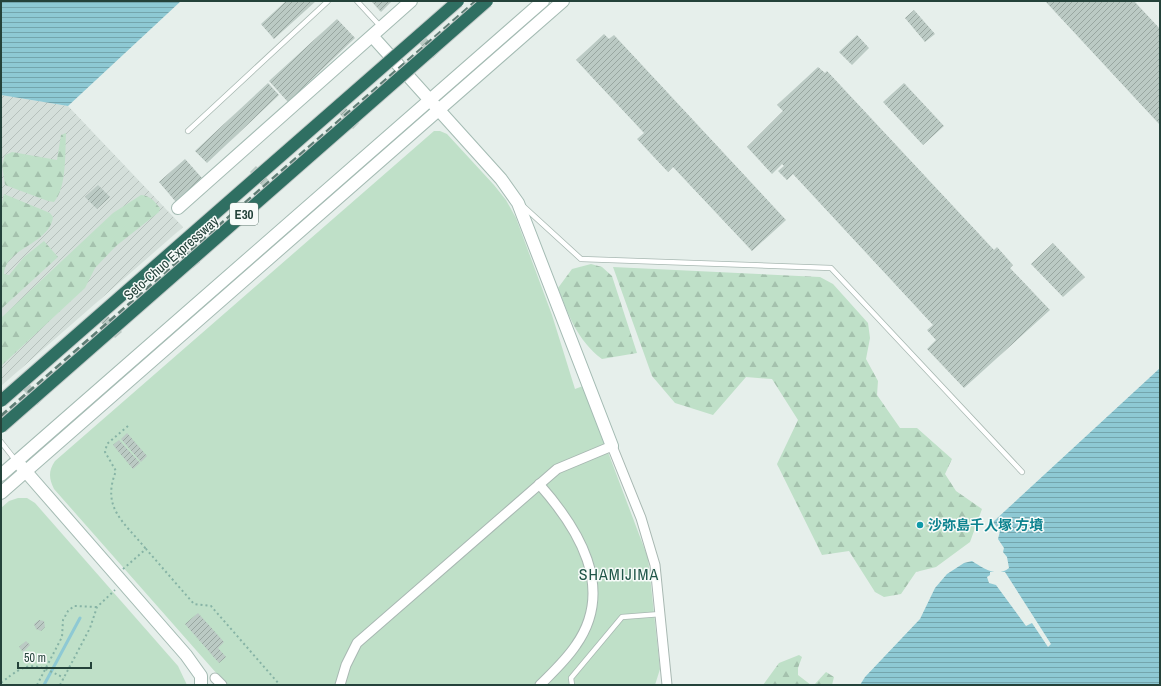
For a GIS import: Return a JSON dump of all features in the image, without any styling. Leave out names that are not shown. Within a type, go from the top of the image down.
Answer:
[{"type":"highway","name":"Seto-Chuo Expressway","points":[[1,401],[458,1]]},
{"type":"highway","name":"Seto-Chuo Expressway","points":[[1,427],[487,1]]},
{"type":"street","points":[[178,208],[412,1]]},
{"type":"street","points":[[1,475],[543,1]]},
{"type":"street","points":[[1,493],[563,1]]},
{"type":"street","points":[[373,37],[501,180],[518,203],[641,518],[655,565],[667,685]]},
{"type":"street","points":[[340,685],[346,665],[357,643],[557,469],[612,446]]},
{"type":"street","points":[[16,461],[186,655],[202,676],[201,685]]},
{"type":"street","points":[[539,484],[559,507],[577,535],[589,566],[594,596],[588,621],[577,644],[560,665],[540,685]]},
{"type":"lane","points":[[188,130],[328,1]]},
{"type":"lane","points":[[357,1],[382,28]]},
{"type":"lane","points":[[518,203],[529,210],[581,259],[831,268],[1022,472]]},
{"type":"lane","points":[[1,442],[16,461]]},
{"type":"lane","points":[[572,685],[571,678],[622,617],[661,614]]},
{"type":"path","points":[[128,426],[107,444],[104,452],[116,471],[110,484],[112,509],[194,604],[211,606],[279,684],[278,685]]},
{"type":"path","points":[[122,570],[146,548]]},
{"type":"path","points":[[60,685],[90,628],[97,607],[116,590]]},
{"type":"path","points":[[37,685],[62,637],[63,620],[68,611],[74,606],[97,607]]},
{"type":"path","points":[[1,683],[25,666],[35,665],[46,668],[64,678]]},
{"type":"shaded area","points":[[1,95],[68,106],[183,227],[1,386]]},
{"type":"green space","points":[[434,131],[440,131],[447,134],[494,185],[506,200],[516,218],[552,315],[575,389],[583,386],[648,558],[660,669],[655,685],[219,685],[218,675],[52,485],[50,472],[55,461]]},
{"type":"green space","points":[[66,133],[63,179],[58,196],[54,202],[5,185],[2,165],[5,155],[12,152],[57,160],[61,135]]},
{"type":"green space","points":[[4,194],[50,213],[53,217],[50,226],[44,234],[12,258],[6,265],[4,274],[9,275],[24,257],[44,241],[58,257],[1,309],[1,208]]},
{"type":"green space","points":[[141,195],[147,196],[154,201],[160,208],[159,212],[116,246],[95,268],[85,288],[1,366],[1,318],[113,213]]},
{"type":"green space","points":[[591,264],[602,267],[612,276],[637,353],[602,359],[586,344],[575,327],[558,288],[572,269]]},
{"type":"green space","points":[[613,267],[820,277],[833,284],[868,323],[870,338],[866,359],[878,381],[877,395],[900,428],[917,428],[952,459],[945,474],[956,491],[982,509],[970,542],[936,567],[916,572],[901,594],[884,597],[875,592],[849,551],[822,555],[777,464],[798,420],[772,379],[746,377],[713,415],[675,403],[652,376]]},
{"type":"green space","points":[[18,498],[27,498],[35,503],[178,666],[187,685],[1,685],[1,508],[9,501]]},
{"type":"green space","points":[[799,655],[802,657],[798,668],[798,675],[811,685],[763,685],[779,663]]},
{"type":"green space","points":[[826,672],[834,677],[832,685],[814,685]]},
{"type":"water","points":[[1,1],[181,1],[68,106],[1,95]]},
{"type":"water","points":[[1160,368],[1160,685],[860,685],[865,677],[920,619],[935,588],[947,574],[964,563],[972,561],[985,569],[995,572],[1004,571],[1009,568],[1007,557],[1003,552],[1004,548],[998,539],[1000,531],[993,522]]},
{"type":"pier","points":[[990,572],[1005,572],[1051,644],[1048,647],[1032,623],[1026,626],[996,585],[989,583],[987,577],[990,575]]},
{"type":"building","points":[[286,1],[316,1],[274,39],[261,24]]},
{"type":"building","points":[[371,1],[392,1],[381,12]]},
{"type":"building","points":[[1045,1],[1134,1],[1160,29],[1160,125]]},
{"type":"building","points":[[914,10],[935,34],[925,42],[905,18]]},
{"type":"building","points":[[337,19],[355,38],[288,102],[269,81]]},
{"type":"building","points":[[417,28],[439,52],[433,58],[411,34]]},
{"type":"building","points":[[604,34],[609,39],[614,35],[786,220],[752,251],[673,167],[668,172],[637,139],[644,133],[576,60]]},
{"type":"building","points":[[857,35],[869,48],[852,65],[839,52]]},
{"type":"building","points":[[818,67],[825,73],[827,71],[994,250],[997,247],[1013,265],[1010,268],[1050,310],[964,388],[927,349],[936,340],[927,330],[933,325],[793,174],[787,180],[778,171],[784,166],[782,164],[772,174],[747,147],[783,111],[777,105]]},
{"type":"building","points":[[268,83],[279,95],[207,163],[195,151]]},
{"type":"building","points":[[904,83],[944,126],[923,145],[883,102]]},
{"type":"building","points":[[337,98],[359,123],[353,129],[331,104]]},
{"type":"building","points":[[185,159],[202,178],[176,202],[159,182]]},
{"type":"building","points":[[256,166],[278,191],[272,197],[250,172]]},
{"type":"building","points":[[98,185],[110,197],[97,209],[85,197]]},
{"type":"building","points":[[178,238],[200,262],[193,268],[171,244]]},
{"type":"building","points":[[1053,243],[1085,277],[1063,297],[1031,264]]},
{"type":"building","points":[[100,307],[122,332],[115,338],[93,313]]},
{"type":"building","points":[[21,375],[43,399],[37,405],[15,381]]},
{"type":"building","points":[[127,433],[147,456],[141,462],[121,439]]},
{"type":"building","points":[[119,440],[140,463],[133,469],[113,445]]},
{"type":"building","points":[[198,613],[224,642],[218,648],[226,657],[219,663],[185,624]]},
{"type":"building","points":[[39,620],[44,621],[45,627],[41,631],[36,629],[34,624]]},
{"type":"building","points":[[26,641],[30,645],[23,652],[19,647]]},
{"type":"waterway","points":[[44,685],[80,618]]},
{"type":"railway","points":[[1,416],[476,1]]},
{"type":"place","name":"沙弥島千人塚 方墳","points":[[920,525]]},
{"type":"district","name":"SHAMIJIMA","points":[[619,574]]}]
